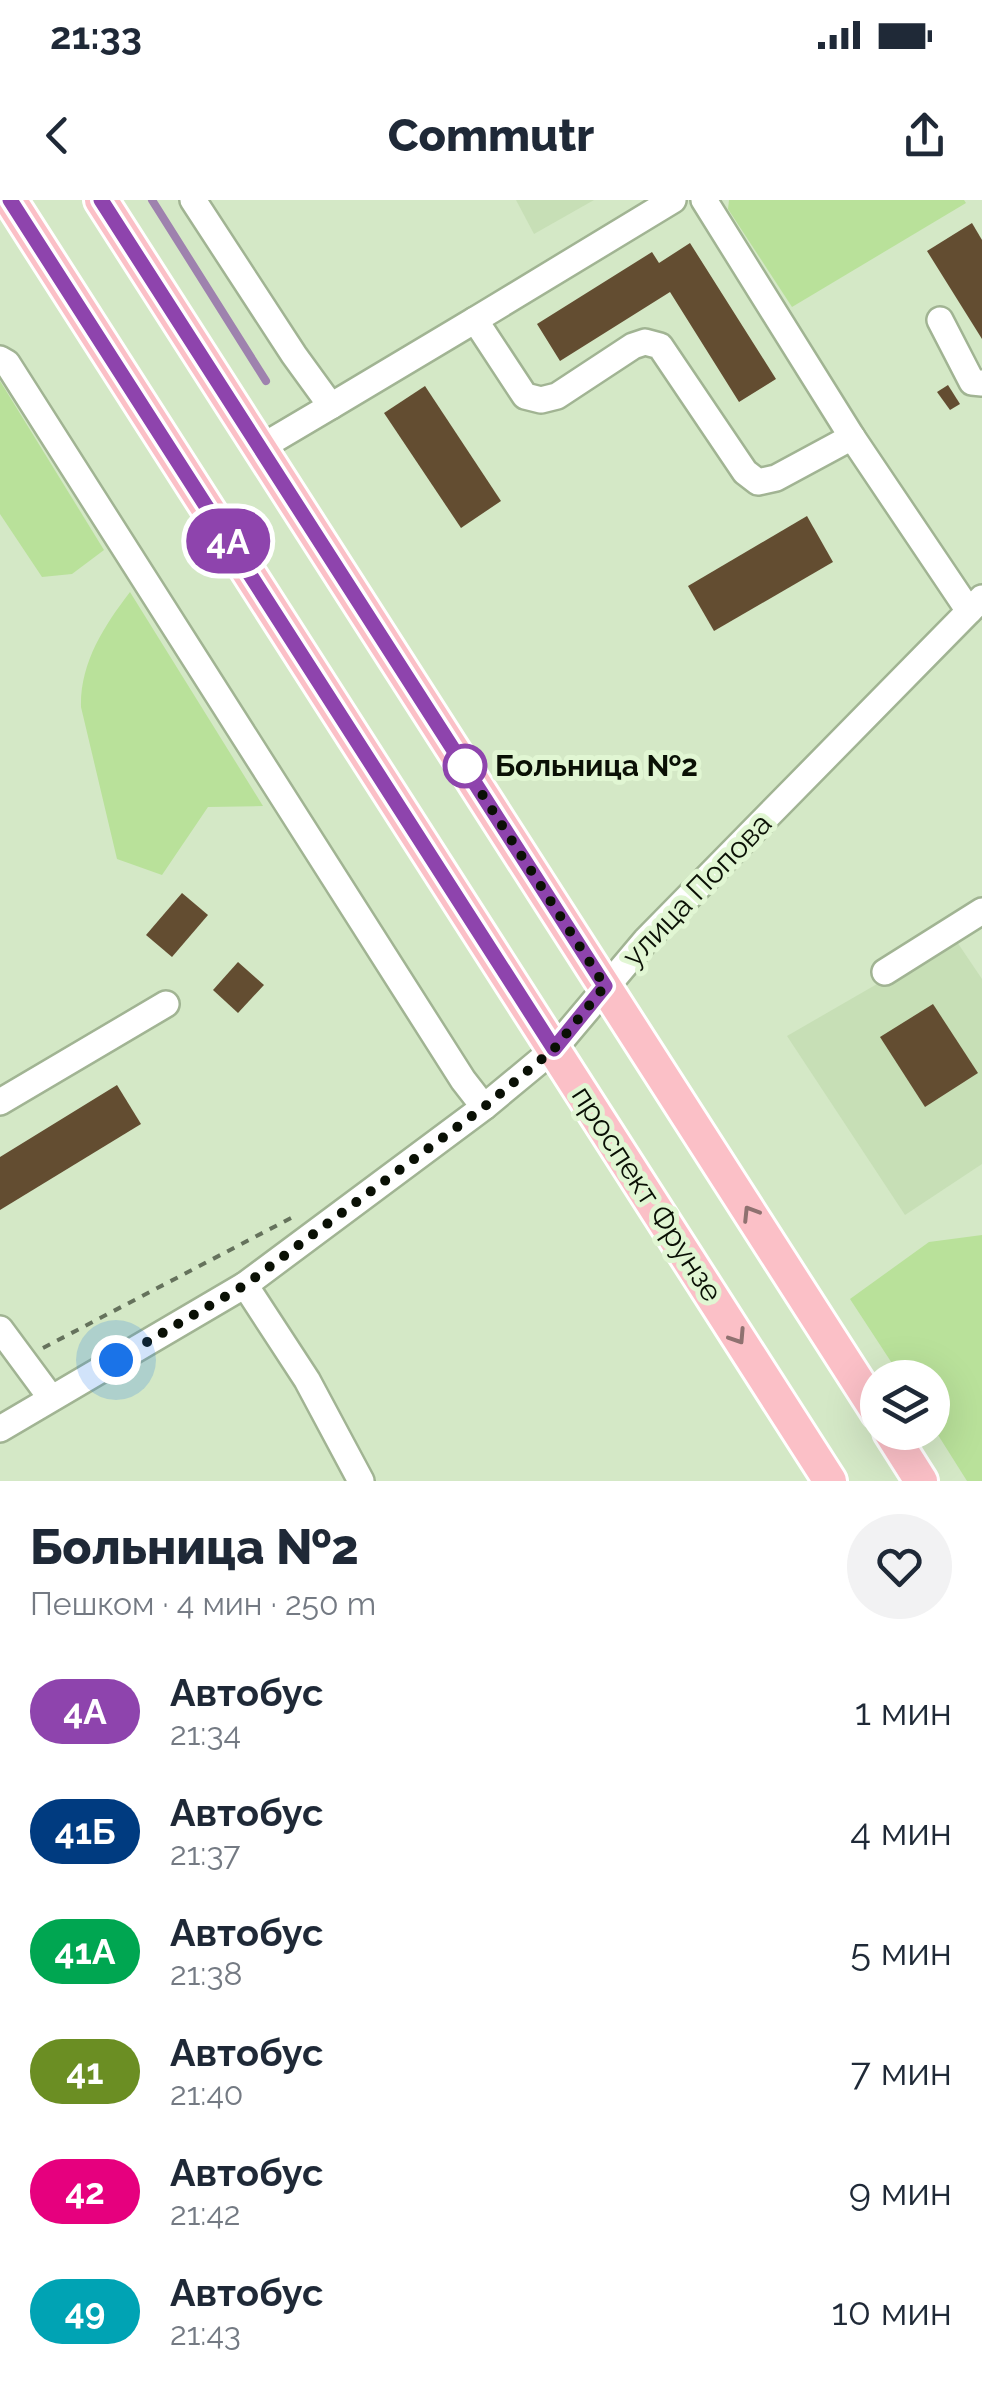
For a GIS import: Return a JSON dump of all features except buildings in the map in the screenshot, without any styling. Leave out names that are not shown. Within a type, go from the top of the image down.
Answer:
[{"type":"main road","name":"проспект Фрунзе","points":[[10,200],[830,1481]]},
{"type":"main road","points":[[101,200],[860,1386]]},
{"type":"main road","points":[[901,1450],[920,1481]]},
{"type":"street","points":[[193,200],[331,406]]},
{"type":"street","points":[[260,448],[673,200]]},
{"type":"street","points":[[704,200],[852,437],[976,605]]},
{"type":"street","points":[[475,320],[525,396],[542,400],[557,396],[633,346],[645,342],[660,346],[745,472],[758,482],[776,478],[852,437]]},
{"type":"street","points":[[940,320],[972,382],[982,384]]},
{"type":"street","points":[[0,358],[7,362],[463,1080],[484,1107]]},
{"type":"street","name":"улица Попова","points":[[0,1429],[245,1285],[484,1107],[554,1049],[605,986],[976,605]]},
{"type":"street","points":[[885,972],[982,911]]},
{"type":"street","points":[[0,1102],[166,1004]]},
{"type":"street","points":[[245,1285],[307,1380],[361,1481]]},
{"type":"street","points":[[0,1329],[51,1398]]},
{"type":"path","points":[[20,1359],[290,1219]]},
{"type":"shaded area","points":[[516,200],[594,200],[534,234]]},
{"type":"shaded area","points":[[955,939],[982,979],[982,1164],[905,1215],[787,1036]]},
{"type":"green space","points":[[729,200],[966,203],[792,307],[728,209]]},
{"type":"green space","points":[[0,381],[104,550],[72,574],[42,577],[0,514]]},
{"type":"green space","points":[[130,592],[263,806],[208,807],[162,875],[117,859],[81,707],[89,660]]},
{"type":"green space","points":[[982,1235],[982,1481],[967,1481],[947,1450],[950,1360],[890,1360],[850,1299],[929,1242]]},
{"type":"waterway","points":[[152,200],[266,381]]},
{"type":"bus line","name":"4А","points":[[10,200],[554,1049],[605,986],[101,200]]},
{"type":"place","name":"Больница №2","points":[[465,766]]},
{"type":"route","points":[[116,1360],[245,1285],[484,1107],[554,1049],[605,986],[462,763],[465,766]]}]
